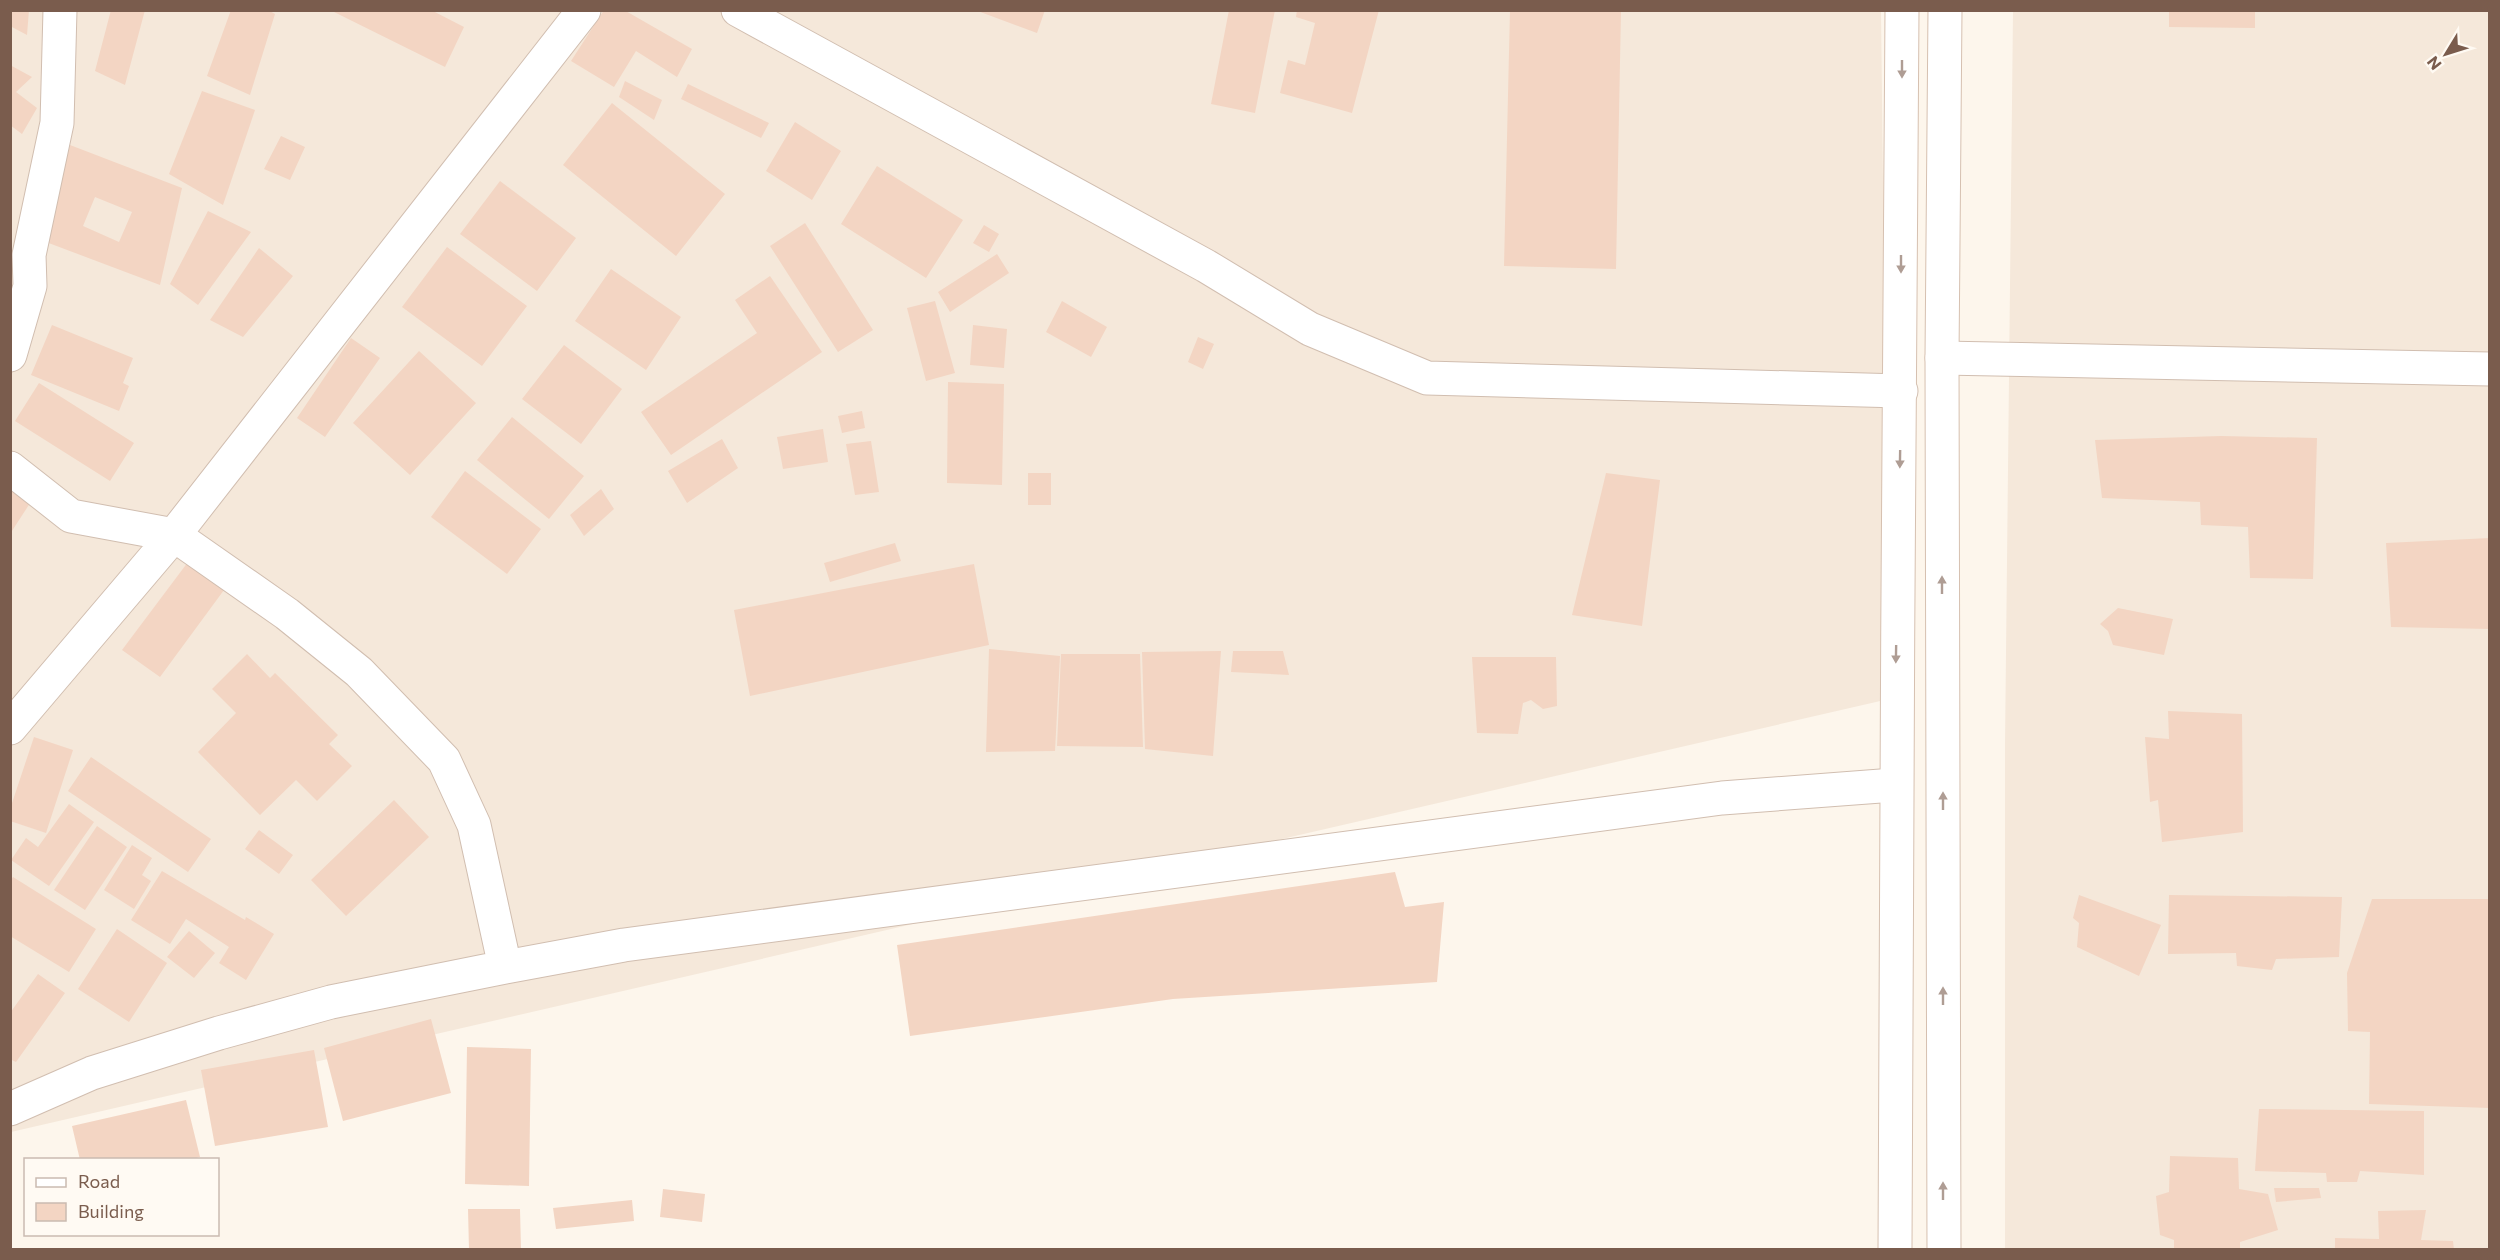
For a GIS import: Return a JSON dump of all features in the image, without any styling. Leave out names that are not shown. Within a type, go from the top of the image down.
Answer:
[{"type":"street","points":[[10,355],[30,285],[20,244],[57,123],[60,10]]},
{"type":"street","points":[[10,728],[174,535],[584,10]]},
{"type":"street","points":[[738,10],[1206,266],[1310,329],[1427,378],[1901,391]]},
{"type":"street","points":[[1895,1250],[1894,785],[1901,391],[1902,10]]},
{"type":"street","points":[[1944,1250],[1942,358],[1945,10]]},
{"type":"street","points":[[1942,358],[2490,369]]},
{"type":"street","points":[[10,468],[71,516],[174,535],[287,615],[359,672],[444,760],[474,825],[505,967]]},
{"type":"street","points":[[10,1108],[92,1073],[219,1033],[332,1002],[624,945],[1722,798],[1894,785]]},
{"type":"shaded area","points":[[10,11],[1881,11],[1889,699],[11,1132]]},
{"type":"shaded area","points":[[2013,11],[2489,11],[2489,1249],[2005,1249],[2005,745]]},
{"type":"building","points":[[10,10],[29,10],[27,35],[10,26]]},
{"type":"building","points":[[111,10],[145,10],[125,85],[95,71]]},
{"type":"building","points":[[231,10],[268,10],[275,14],[250,95],[207,76]]},
{"type":"building","points":[[330,10],[431,10],[464,27],[445,67]]},
{"type":"building","points":[[604,10],[624,10],[692,49],[677,77],[636,51],[614,87],[571,61]]},
{"type":"building","points":[[975,10],[1045,10],[1037,33]]},
{"type":"building","points":[[1229,10],[1275,10],[1255,113],[1211,104]]},
{"type":"building","points":[[1297,10],[1379,10],[1352,113],[1280,93],[1288,60],[1305,65],[1315,23],[1296,17]]},
{"type":"building","points":[[1510,10],[1621,10],[1616,269],[1504,266]]},
{"type":"building","points":[[2169,10],[2255,10],[2255,28],[2169,27]]},
{"type":"building","points":[[10,65],[32,77],[16,92],[37,108],[22,134],[10,125]]},
{"type":"building","points":[[625,81],[662,100],[654,120],[619,97]]},
{"type":"building","points":[[688,84],[769,123],[761,138],[681,99]]},
{"type":"building","points":[[202,91],[255,110],[223,205],[169,174]]},
{"type":"building","points":[[612,103],[725,194],[676,256],[563,165]]},
{"type":"building","points":[[795,122],[841,151],[812,200],[766,171]]},
{"type":"building","points":[[281,136],[305,147],[290,180],[264,169]]},
{"type":"building","points":[[70,145],[182,188],[160,285],[46,242]],"holes":[[[95,197],[132,212],[119,242],[83,226]]]},
{"type":"building","points":[[877,166],[963,220],[926,278],[841,224]]},
{"type":"building","points":[[500,181],[576,238],[537,291],[460,234]]},
{"type":"building","points":[[208,211],[251,232],[198,305],[170,284]]},
{"type":"building","points":[[805,223],[873,330],[838,352],[770,246]]},
{"type":"building","points":[[984,225],[999,234],[989,252],[973,243]]},
{"type":"building","points":[[447,247],[527,306],[482,366],[402,307]]},
{"type":"building","points":[[259,248],[293,276],[243,337],[210,320]]},
{"type":"building","points":[[997,254],[1009,273],[950,312],[938,292]]},
{"type":"building","points":[[611,269],[681,317],[646,370],[575,321]]},
{"type":"building","points":[[770,276],[822,352],[671,455],[641,412],[757,333],[735,300]]},
{"type":"building","points":[[935,301],[955,373],[926,381],[907,308]]},
{"type":"building","points":[[1062,301],[1107,327],[1091,357],[1046,332]]},
{"type":"building","points":[[52,325],[133,358],[123,383],[129,386],[119,411],[31,375]]},
{"type":"building","points":[[973,325],[1007,329],[1004,368],[970,365]]},
{"type":"building","points":[[1198,337],[1214,344],[1203,369],[1188,362]]},
{"type":"building","points":[[351,338],[380,358],[325,437],[297,418]]},
{"type":"building","points":[[564,345],[622,389],[581,444],[522,399]]},
{"type":"building","points":[[419,351],[476,403],[410,475],[353,423]]},
{"type":"building","points":[[948,382],[1004,384],[1002,485],[947,483]]},
{"type":"building","points":[[39,383],[134,443],[110,481],[15,421]]},
{"type":"building","points":[[862,411],[865,428],[842,433],[838,416]]},
{"type":"building","points":[[512,417],[584,476],[549,519],[477,460]]},
{"type":"building","points":[[823,429],[828,462],[783,469],[777,437]]},
{"type":"building","points":[[2221,436],[2317,438],[2313,579],[2250,578],[2248,527],[2201,525],[2200,502],[2102,498],[2095,440]]},
{"type":"building","points":[[722,439],[738,468],[687,503],[668,471]]},
{"type":"building","points":[[871,441],[879,492],[855,495],[846,444]]},
{"type":"building","points":[[465,471],[541,529],[507,574],[431,517]]},
{"type":"building","points":[[1028,473],[1051,473],[1051,505],[1028,505]]},
{"type":"building","points":[[1606,473],[1660,480],[1642,626],[1572,615]]},
{"type":"building","points":[[10,482],[34,497],[10,534]]},
{"type":"building","points":[[601,489],[614,509],[584,536],[570,515]]},
{"type":"building","points":[[2490,538],[2490,629],[2391,627],[2386,543]]},
{"type":"building","points":[[895,543],[901,561],[830,582],[824,563]]},
{"type":"building","points":[[188,562],[224,590],[160,677],[122,650]]},
{"type":"building","points":[[974,564],[989,645],[750,696],[734,610]]},
{"type":"building","points":[[2118,608],[2173,619],[2164,655],[2113,645],[2108,631],[2100,624]]},
{"type":"building","points":[[989,649],[1060,656],[1055,751],[986,752]]},
{"type":"building","points":[[1221,651],[1213,756],[1145,749],[1142,652]]},
{"type":"building","points":[[1233,651],[1283,651],[1289,675],[1231,672]]},
{"type":"building","points":[[247,654],[270,678],[275,673],[338,735],[329,744],[352,766],[317,801],[296,780],[260,815],[198,752],[236,713],[212,689]]},
{"type":"building","points":[[1061,654],[1140,654],[1143,747],[1057,746]]},
{"type":"building","points":[[1472,657],[1556,657],[1557,706],[1543,709],[1531,700],[1523,703],[1518,734],[1477,733]]},
{"type":"building","points":[[2168,711],[2242,714],[2243,832],[2162,842],[2158,800],[2150,802],[2145,737],[2169,739]]},
{"type":"building","points":[[34,737],[73,750],[46,833],[10,821],[10,809]]},
{"type":"building","points":[[91,757],[211,839],[188,872],[68,791]]},
{"type":"building","points":[[394,800],[429,837],[346,916],[311,880]]},
{"type":"building","points":[[69,804],[94,822],[49,886],[11,860],[26,838],[38,847]]},
{"type":"building","points":[[97,826],[127,847],[85,910],[54,890]]},
{"type":"building","points":[[259,830],[293,855],[279,874],[245,849]]},
{"type":"building","points":[[132,845],[152,858],[142,875],[151,881],[134,909],[104,890]]},
{"type":"building","points":[[162,871],[245,920],[246,917],[274,934],[246,980],[219,963],[229,947],[186,919],[170,944],[131,920]]},
{"type":"building","points":[[1395,872],[1405,907],[1444,902],[1437,982],[1173,999],[910,1036],[897,945]]},
{"type":"building","points":[[13,877],[96,929],[69,972],[10,936],[10,881]]},
{"type":"building","points":[[2079,895],[2161,925],[2139,976],[2077,947],[2079,923],[2073,918]]},
{"type":"building","points":[[2169,895],[2342,897],[2339,957],[2276,959],[2272,970],[2237,966],[2236,953],[2168,954]]},
{"type":"building","points":[[2372,899],[2490,899],[2490,1108],[2369,1104],[2370,1032],[2348,1031],[2347,973]]},
{"type":"building","points":[[117,929],[167,963],[129,1022],[78,989]]},
{"type":"building","points":[[189,931],[215,953],[194,978],[167,957]]},
{"type":"building","points":[[38,974],[65,993],[16,1062],[10,1059],[10,1013]]},
{"type":"building","points":[[431,1019],[451,1093],[343,1121],[324,1048]]},
{"type":"building","points":[[467,1047],[531,1049],[529,1186],[465,1184]]},
{"type":"building","points":[[314,1050],[328,1127],[215,1146],[201,1070]]},
{"type":"building","points":[[186,1100],[200,1157],[80,1158],[72,1126]]},
{"type":"building","points":[[2259,1109],[2424,1111],[2424,1175],[2360,1171],[2357,1182],[2327,1182],[2326,1173],[2255,1171]]},
{"type":"building","points":[[2170,1156],[2238,1158],[2239,1189],[2268,1194],[2278,1230],[2240,1242],[2240,1250],[2174,1250],[2174,1240],[2160,1235],[2156,1196],[2169,1192]]},
{"type":"building","points":[[2274,1188],[2319,1188],[2321,1198],[2276,1202]]},
{"type":"building","points":[[663,1189],[705,1194],[702,1222],[660,1217]]},
{"type":"building","points":[[632,1200],[634,1221],[556,1229],[553,1208]]},
{"type":"building","points":[[468,1209],[520,1209],[521,1250],[469,1250]]},
{"type":"building","points":[[2426,1210],[2421,1240],[2453,1241],[2454,1250],[2335,1250],[2335,1238],[2379,1239],[2378,1211]]}]
